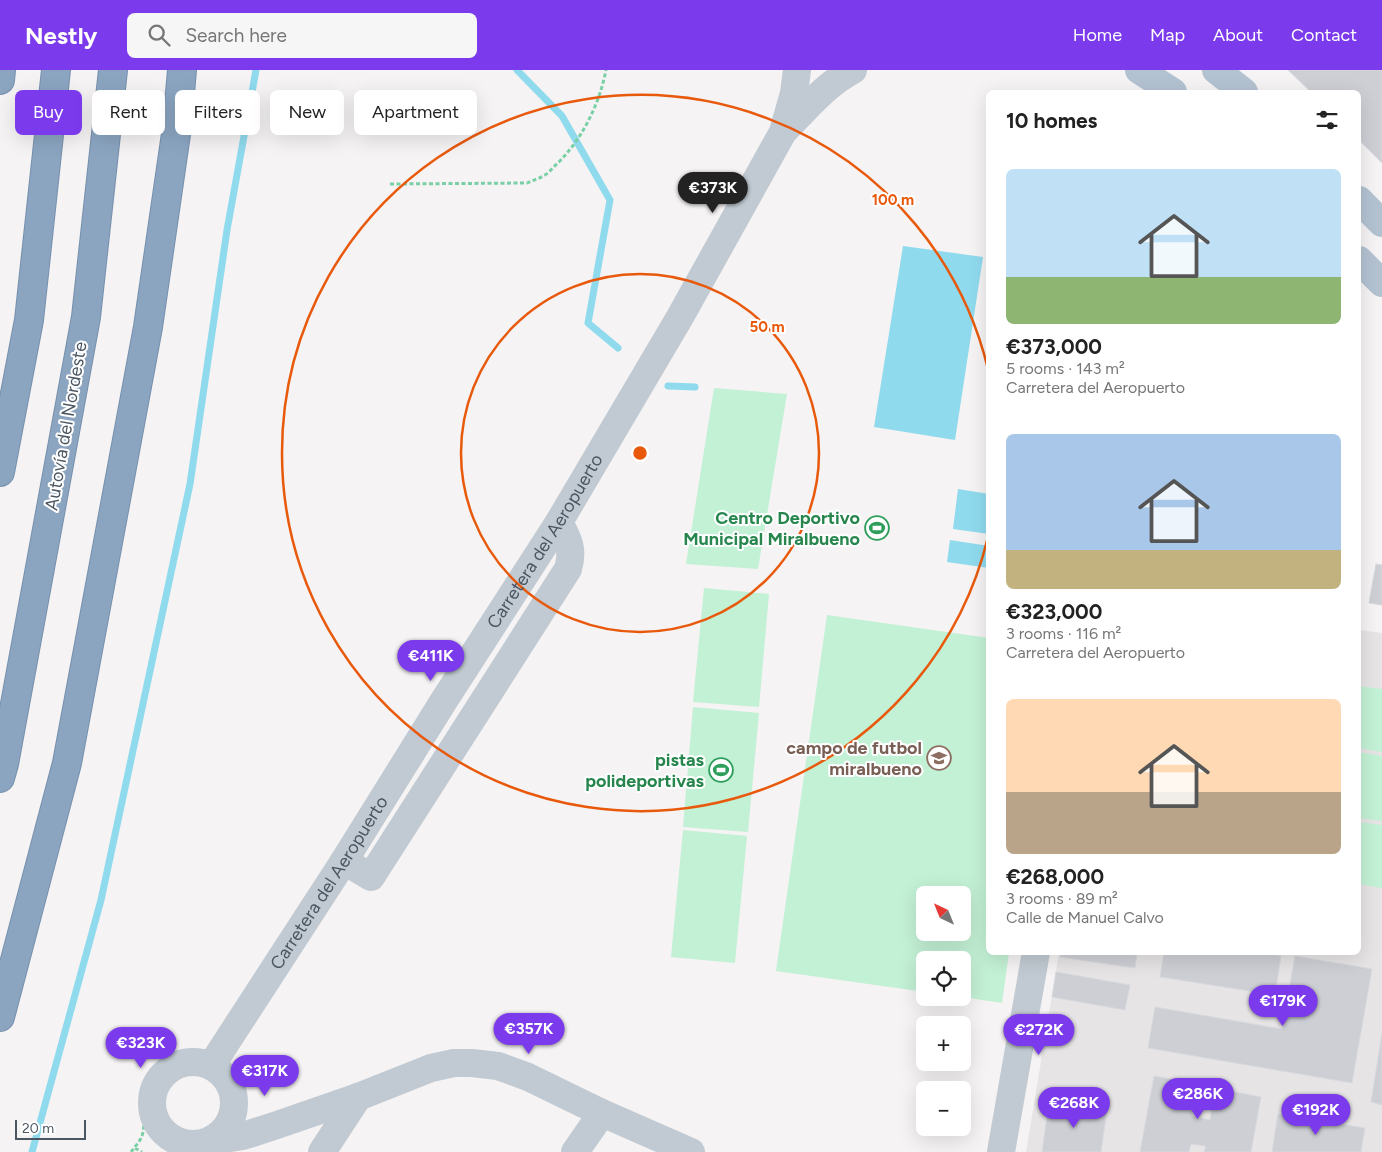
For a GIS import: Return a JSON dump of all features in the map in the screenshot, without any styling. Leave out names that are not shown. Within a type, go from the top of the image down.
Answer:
[{"type":"highway","points":[[0,80],[1,70]]},
{"type":"highway","points":[[0,472],[28,320],[56,70]]},
{"type":"highway","name":"Autovía del Nordeste","points":[[0,778],[86,317],[113,70]]},
{"type":"highway","points":[[0,1017],[68,753],[148,327],[177,127],[182,70]]},
{"type":"main road","points":[[1139,70],[1170,90]]},
{"type":"main road","points":[[1216,70],[1241,90]]},
{"type":"main road","points":[[1361,202],[1382,223]]},
{"type":"main road","points":[[1361,262],[1382,283]]},
{"type":"street","name":"Carretera del Aeropuerto","points":[[211,1066],[344,861],[559,522],[663,348],[783,132],[794,93],[798,70]]},
{"type":"street","name":"Carretera del Aeropuerto","points":[[783,132],[824,91],[840,77],[853,70]]},
{"type":"street","points":[[1001,1152],[1035,955]]},
{"type":"street","points":[[151,1145],[160,1128],[153,1113],[152,1104],[157,1084],[172,1068],[192,1062],[211,1066],[222,1074],[227,1080],[235,1100],[233,1116],[228,1126],[210,1142]]},
{"type":"street","points":[[151,1145],[172,1139],[196,1145],[243,1136],[358,1097],[431,1068],[454,1063],[472,1063],[498,1066],[602,1113],[639,1141],[691,1152]]},
{"type":"street","points":[[322,1152],[358,1097]]},
{"type":"street","points":[[235,1100],[256,1117],[277,1125]]},
{"type":"street","points":[[575,1152],[602,1113]]},
{"type":"path","points":[[390,184],[527,183],[546,175],[570,150],[584,129],[596,105],[606,70]]},
{"type":"path","points":[[142,1152],[151,1145]]},
{"type":"shaded area","points":[[1361,630],[1382,633],[1382,1152],[1026,1152],[1059,955],[1361,955]]},
{"type":"green space","points":[[714,388],[787,394],[758,569],[686,564]]},
{"type":"green space","points":[[704,588],[769,594],[759,707],[693,702]]},
{"type":"green space","points":[[827,615],[986,638],[986,955],[1009,955],[1002,1003],[971,998],[971,951],[916,951],[916,991],[776,971]]},
{"type":"green space","points":[[1361,686],[1382,689],[1382,752],[1361,748]]},
{"type":"green space","name":"pistas polideportivas","points":[[693,707],[759,713],[748,832],[683,827]]},
{"type":"green space","points":[[1361,752],[1382,756],[1382,821],[1361,818]]},
{"type":"green space","points":[[1361,822],[1382,825],[1382,888],[1361,884]]},
{"type":"green space","points":[[683,830],[747,836],[735,963],[671,957]]},
{"type":"water","points":[[903,246],[983,257],[955,440],[874,427]]},
{"type":"water","points":[[958,489],[986,494],[986,534],[953,529]]},
{"type":"water","points":[[950,540],[986,546],[986,568],[947,562]]},
{"type":"building","points":[[1288,70],[1382,70],[1382,163],[1361,142],[1361,90],[1309,90]]},
{"type":"building","points":[[1376,564],[1382,565],[1382,605],[1369,603]]},
{"type":"building","points":[[1060,955],[1137,955],[1135,968],[1060,957]]},
{"type":"building","points":[[1164,955],[1281,956],[1275,995],[1160,977]]},
{"type":"building","points":[[1295,956],[1372,969],[1352,1083],[1148,1048],[1155,1007],[1282,1029]]},
{"type":"building","points":[[1056,972],[1130,985],[1125,1010],[1052,997]]},
{"type":"building","points":[[1382,1033],[1382,1105],[1371,1102]]},
{"type":"building","points":[[1154,1076],[1198,1084],[1192,1116],[1210,1120],[1215,1088],[1261,1097],[1251,1152],[1204,1152],[1206,1146],[1191,1144],[1189,1152],[1140,1152]]},
{"type":"building","points":[[1049,1102],[1107,1110],[1101,1152],[1042,1152]]},
{"type":"building","points":[[1278,1114],[1365,1128],[1361,1152],[1272,1152]]},
{"type":"waterway","points":[[32,1152],[101,900],[190,484],[227,230],[256,70]]},
{"type":"waterway","points":[[517,70],[562,116],[610,200],[588,323],[618,348]]},
{"type":"waterway","points":[[668,386],[695,387]]},
{"type":"place","name":"Centro Deportivo Municipal Miralbueno","points":[[877,528]]},
{"type":"place","name":"campo de futbol miralbueno","points":[[939,758]]},
{"type":"place","name":"pistas polideportivas","points":[[721,770]]}]
